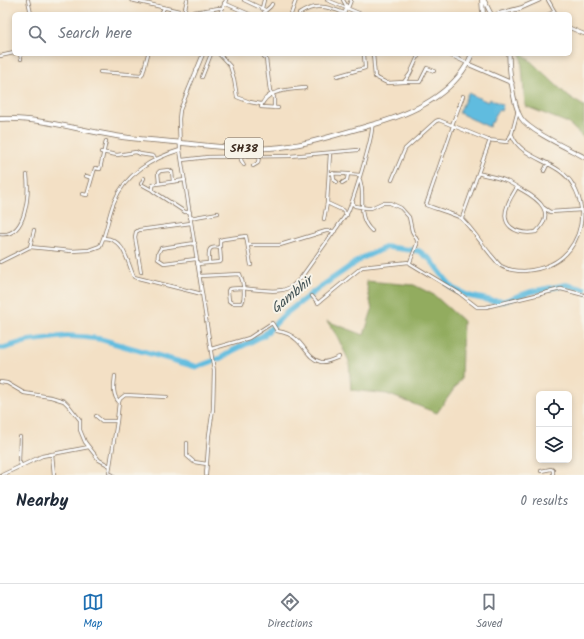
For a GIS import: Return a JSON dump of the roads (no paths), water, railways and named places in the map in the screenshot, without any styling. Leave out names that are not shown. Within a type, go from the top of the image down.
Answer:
[{"type":"main road","points":[[482,12],[483,0]]},
{"type":"main road","points":[[483,0],[490,12]]},
{"type":"main road","points":[[506,12],[521,8],[539,0]]},
{"type":"main road","name":"SH38","points":[[0,119],[12,118],[33,120],[149,141],[218,147],[269,148],[310,142],[338,135],[416,110],[451,84],[468,64],[471,56]]},
{"type":"main road","points":[[508,56],[518,112],[524,122],[536,131],[584,157]]},
{"type":"main road","points":[[468,64],[512,83]]},
{"type":"street","points":[[28,0],[31,12]]},
{"type":"street","points":[[131,0],[180,12]]},
{"type":"street","points":[[184,12],[188,0]]},
{"type":"street","points":[[244,0],[263,10]]},
{"type":"street","points":[[263,10],[264,0]]},
{"type":"street","points":[[292,12],[296,0]]},
{"type":"street","points":[[327,0],[356,12]]},
{"type":"street","points":[[343,0],[347,8]]},
{"type":"street","points":[[345,12],[351,0]]},
{"type":"street","points":[[548,0],[554,12]]},
{"type":"street","points":[[221,12],[225,2],[245,12]]},
{"type":"street","points":[[263,10],[270,7],[272,4]]},
{"type":"street","points":[[303,12],[320,6],[338,12]]},
{"type":"street","points":[[162,12],[164,8]]},
{"type":"street","points":[[199,12],[223,8]]},
{"type":"street","points":[[572,29],[584,34]]},
{"type":"street","points":[[580,32],[584,29]]},
{"type":"street","points":[[0,56],[12,53]]},
{"type":"street","points":[[100,72],[141,75],[143,73],[147,56]]},
{"type":"street","points":[[202,56],[180,110],[179,119],[180,150],[214,371],[213,410],[209,435],[206,475]]},
{"type":"street","points":[[202,77],[210,56]]},
{"type":"street","points":[[221,56],[230,66],[237,97],[261,104],[261,107],[278,108]]},
{"type":"street","points":[[263,56],[266,60],[272,94],[274,97],[274,108]]},
{"type":"street","points":[[337,76],[365,68],[364,56]]},
{"type":"street","points":[[373,56],[375,77],[387,83],[420,82],[427,68],[434,71]]},
{"type":"street","points":[[404,82],[410,74],[418,56]]},
{"type":"street","points":[[452,56],[468,64]]},
{"type":"street","points":[[261,104],[263,100],[272,94],[305,88]]},
{"type":"street","points":[[463,96],[426,205],[462,218],[483,246],[501,266],[518,271],[532,270],[550,266],[567,252],[575,242],[579,232],[582,222],[582,210],[579,196],[571,180],[564,173],[522,149],[515,142],[512,135]]},
{"type":"street","points":[[392,180],[405,149],[426,128],[436,121],[439,120],[490,140],[507,142],[512,135],[518,112]]},
{"type":"street","points":[[199,276],[240,274],[243,288],[244,300],[242,303],[232,303],[228,301],[229,289],[243,288],[274,291],[291,287],[300,279],[347,215],[353,202],[372,137],[372,125]]},
{"type":"street","points":[[462,218],[490,140]]},
{"type":"street","points":[[82,194],[87,195],[94,168],[100,169],[102,152],[106,141]]},
{"type":"street","points":[[0,262],[30,246],[71,251],[89,250],[100,246],[104,238],[114,201],[123,186],[142,166],[180,150]]},
{"type":"street","points":[[182,160],[203,157],[290,156],[358,150]]},
{"type":"street","points":[[102,152],[117,155],[136,152],[153,156],[156,159]]},
{"type":"street","points":[[324,219],[327,203],[330,152]]},
{"type":"street","points":[[242,157],[241,160],[244,165]]},
{"type":"street","points":[[253,166],[258,163],[259,157]]},
{"type":"street","points":[[544,171],[548,163]]},
{"type":"street","points":[[159,183],[158,173],[160,171],[169,170],[172,172],[173,181]]},
{"type":"street","points":[[329,173],[360,176]]},
{"type":"street","points":[[333,173],[334,180],[337,182]]},
{"type":"street","points":[[342,183],[347,180],[348,174]]},
{"type":"street","points":[[478,174],[507,181],[535,197],[544,208],[550,212],[582,210]]},
{"type":"street","points":[[0,234],[11,233],[23,220],[28,190],[27,176]]},
{"type":"street","points":[[86,176],[92,178]]},
{"type":"street","points":[[360,176],[362,192],[361,207],[367,227],[372,231]]},
{"type":"street","points":[[144,178],[141,184],[185,212],[190,212]]},
{"type":"street","points":[[153,191],[153,185],[185,180]]},
{"type":"street","points":[[517,187],[508,204],[506,213],[507,222],[512,229],[525,232],[536,232],[545,220],[544,208]]},
{"type":"street","points":[[353,202],[355,206],[361,207],[371,208],[382,202],[390,203],[402,208],[409,217],[412,232],[417,240],[417,244],[410,262]]},
{"type":"street","points":[[327,203],[342,210],[347,215]]},
{"type":"street","points":[[190,218],[218,213]]},
{"type":"street","points":[[141,272],[135,237],[136,232],[139,230],[191,223]]},
{"type":"street","points":[[30,246],[34,230]]},
{"type":"street","points":[[248,245],[280,244],[326,231],[335,231]]},
{"type":"street","points":[[197,264],[220,262],[220,240],[246,236],[251,265]]},
{"type":"street","points":[[104,238],[110,238],[120,245],[134,277],[202,294]]},
{"type":"street","points":[[194,243],[161,248],[158,251],[158,259],[164,263],[196,259]]},
{"type":"street","points":[[209,263],[208,251],[213,247],[220,248]]},
{"type":"street","points":[[312,296],[318,303],[362,267],[409,262],[459,293],[477,307],[486,307],[561,289],[584,295]]},
{"type":"street","points":[[210,349],[249,338],[272,323],[277,331],[284,332],[298,340],[310,355],[319,362],[339,357]]},
{"type":"street","points":[[115,376],[114,391],[116,400],[119,402]]},
{"type":"street","points":[[0,382],[7,382],[24,393],[51,397],[64,401],[80,420],[80,430],[85,442],[99,460],[110,466]]},
{"type":"street","points":[[113,475],[109,474],[120,399],[124,395],[166,397]]},
{"type":"street","points":[[96,416],[102,421],[117,421]]},
{"type":"street","points":[[20,437],[19,461],[21,465]]},
{"type":"street","points":[[187,443],[187,456],[190,460],[207,464]]},
{"type":"street","points":[[2,475],[42,456],[89,447]]},
{"type":"street","points":[[52,454],[54,475]]},
{"type":"street","points":[[541,470],[551,469],[553,470],[553,475]]},
{"type":"water","points":[[468,93],[488,102],[490,99],[503,105],[501,111],[498,110],[489,127],[459,113]]},
{"type":"waterway","name":"Gambhir","points":[[0,348],[27,341],[67,336],[84,337],[100,339],[197,367],[221,358],[264,335],[285,314],[319,288],[362,258],[387,247],[419,251],[431,260],[452,288],[469,296],[493,301],[504,301],[530,292],[566,285],[584,289]]}]
